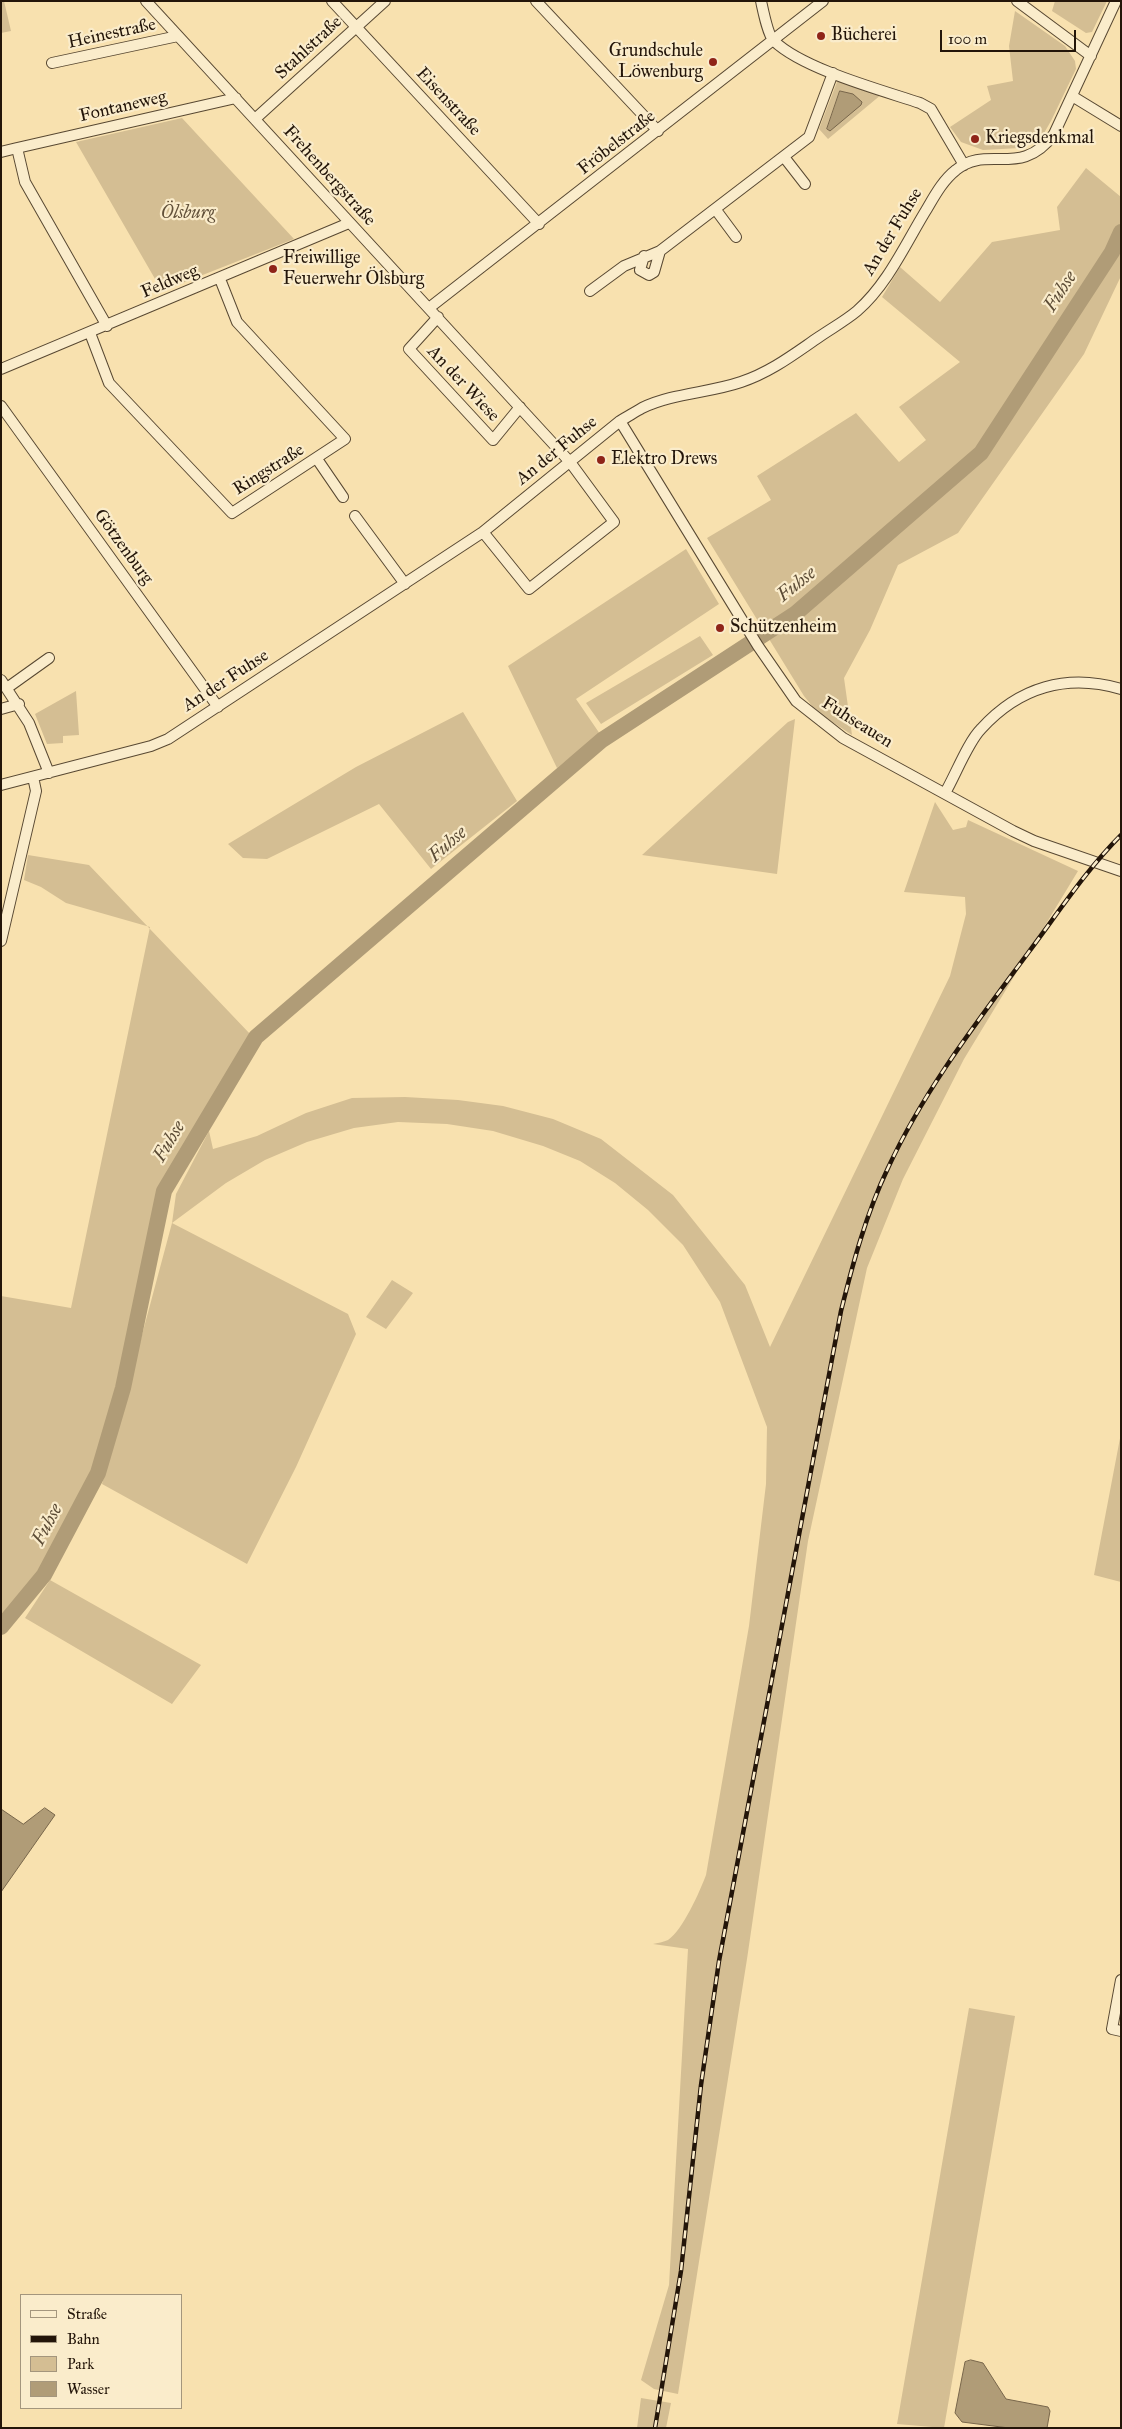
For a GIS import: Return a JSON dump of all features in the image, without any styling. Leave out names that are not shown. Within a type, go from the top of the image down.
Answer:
[{"type":"street","name":"Frehenbergstraße","points":[[146,1],[520,406],[570,462],[614,522],[528,589],[483,532]]},
{"type":"street","name":"Eisenstraße","points":[[332,1],[539,224]]},
{"type":"street","name":"Stahlstraße","points":[[255,120],[385,1]]},
{"type":"street","points":[[536,1],[658,132]]},
{"type":"street","points":[[761,1],[772,40],[796,57],[833,73],[920,103],[931,110],[964,165]]},
{"type":"street","name":"Fröbelstraße","points":[[429,308],[658,132],[823,1]]},
{"type":"street","points":[[1017,1],[1091,56]]},
{"type":"street","name":"An der Fuhse","points":[[1,785],[151,746],[168,739],[483,532],[620,422],[644,407],[670,398],[740,382],[771,370],[856,312],[880,286],[937,192],[950,175],[964,165],[976,161],[1017,158],[1037,153],[1045,147],[1054,134],[1116,1]]},
{"type":"street","name":"Heinestraße","points":[[52,63],[178,36]]},
{"type":"street","points":[[590,291],[624,266],[644,256],[660,252],[809,137],[833,73]]},
{"type":"street","points":[[1072,96],[1121,126]]},
{"type":"street","name":"Fontaneweg","points":[[1,152],[236,98]]},
{"type":"street","points":[[17,148],[25,182],[107,326]]},
{"type":"street","points":[[784,157],[805,184]]},
{"type":"street","points":[[716,210],[736,237]]},
{"type":"street","name":"Feldweg","points":[[1,369],[220,279],[349,223]]},
{"type":"street","points":[[644,256],[640,270],[650,275],[654,272],[660,252]]},
{"type":"street","name":"Ringstraße","points":[[90,333],[109,383],[232,513],[345,439],[237,322],[220,279]]},
{"type":"street","name":"An der Wiese","points":[[438,317],[409,349],[493,440],[520,406]]},
{"type":"street","name":"Götzenburg","points":[[1,406],[218,707]]},
{"type":"street","name":"Fuhseauen","points":[[620,422],[758,646],[796,701],[843,738],[1034,841],[1121,871]]},
{"type":"street","points":[[317,459],[343,497]]},
{"type":"street","points":[[355,516],[405,584]]},
{"type":"street","points":[[49,773],[30,723],[4,684],[50,658]]},
{"type":"street","points":[[945,793],[980,730],[1013,702],[1054,684],[1069,681],[1102,684],[1121,689]]},
{"type":"street","points":[[1,709],[19,704]]},
{"type":"street","points":[[1,941],[36,790],[33,778]]},
{"type":"street","points":[[1117,2030],[1121,1980]]},
{"type":"green space","points":[[1,1],[4,1],[11,31],[1,33]]},
{"type":"green space","points":[[1055,1],[1107,1],[1092,32],[1086,33],[1052,11]]},
{"type":"green space","points":[[1015,11],[1065,46],[1075,61],[1076,69],[1040,140],[1020,148],[983,150],[961,142],[950,127],[991,100],[987,86],[1013,81],[1009,46]]},
{"type":"green space","points":[[843,79],[882,94],[828,139],[819,129],[837,82]]},
{"type":"green space","name":"Ölsburg","points":[[182,118],[294,239],[162,291],[76,142]]},
{"type":"green space","points":[[1086,168],[1121,197],[1121,276],[1084,354],[958,533],[898,565],[870,630],[844,678],[852,735],[817,712],[804,696],[707,538],[771,500],[757,476],[856,413],[899,462],[926,440],[899,407],[960,362],[882,297],[900,267],[940,302],[992,242],[1060,230],[1057,207]]},
{"type":"green space","points":[[686,549],[719,604],[576,699],[600,734],[557,768],[508,666]]},
{"type":"green space","points":[[700,636],[713,655],[601,724],[586,703]]},
{"type":"green space","points":[[76,691],[79,735],[63,736],[63,743],[47,744],[35,714]]},
{"type":"green space","points":[[463,712],[517,801],[431,869],[379,804],[267,859],[243,858],[228,844],[356,767]]},
{"type":"green space","points":[[795,719],[777,874],[642,855],[788,722]]},
{"type":"green space","points":[[935,802],[953,830],[966,827],[968,820],[1078,871],[964,1059],[903,1179],[867,1268],[808,1541],[747,1959],[678,2394],[654,2389],[641,2380],[669,2285],[688,1949],[653,1944],[668,1940],[674,1935],[690,1910],[706,1875],[749,1626],[766,1484],[767,1427],[720,1302],[683,1245],[648,1210],[615,1183],[580,1161],[543,1146],[493,1131],[447,1124],[398,1122],[354,1128],[307,1142],[265,1160],[226,1183],[172,1223],[176,1194],[209,1131],[213,1149],[257,1136],[306,1113],[352,1098],[405,1097],[458,1100],[503,1106],[553,1119],[601,1139],[673,1195],[745,1285],[770,1347],[950,976],[966,914],[965,897],[904,892]]},
{"type":"green space","points":[[28,855],[89,865],[147,926],[66,903],[41,887],[24,880]]},
{"type":"green space","points":[[150,929],[251,1035],[162,1189],[119,1386],[95,1466],[37,1577],[1,1620],[1,1296],[71,1308]]},
{"type":"green space","points":[[172,1223],[348,1314],[356,1334],[296,1467],[247,1564],[102,1484]]},
{"type":"green space","points":[[392,1280],[413,1293],[386,1329],[366,1317]]},
{"type":"green space","points":[[1121,1433],[1121,1582],[1094,1575]]},
{"type":"green space","points":[[50,1580],[201,1665],[172,1704],[25,1618]]},
{"type":"green space","points":[[969,2008],[1015,2016],[944,2428],[897,2424]]},
{"type":"green space","points":[[641,2398],[671,2403],[666,2428],[637,2428]]},
{"type":"water","points":[[840,91],[853,94],[862,102],[861,105],[830,131],[827,129]]},
{"type":"water","points":[[45,1808],[55,1815],[1,1892],[1,1809],[23,1824]]},
{"type":"water","points":[[971,2360],[983,2363],[1006,2399],[1048,2407],[1050,2411],[1047,2428],[1009,2428],[962,2422],[955,2413],[965,2362]]},
{"type":"waterway","name":"Fuhse","points":[[1,1627],[44,1575],[98,1473],[123,1388],[164,1191],[256,1037],[602,740],[795,614],[981,453],[1112,252],[1121,232]]},
{"type":"railway","points":[[655,2428],[681,2271],[701,2085],[719,1961],[841,1311],[855,1257],[880,1185],[902,1139],[952,1057],[1073,892],[1108,848],[1121,835]]},
{"type":"place","name":"Bücherei","points":[[821,36]]},
{"type":"place","name":"Grundschule Löwenburg","points":[[713,62]]},
{"type":"place","name":"Kriegsdenkmal","points":[[975,139]]},
{"type":"place","name":"Freiwillige Feuerwehr Ölsburg","points":[[273,269]]},
{"type":"place","name":"Elektro Drews","points":[[601,460]]},
{"type":"place","name":"Schützenheim","points":[[720,628]]}]
